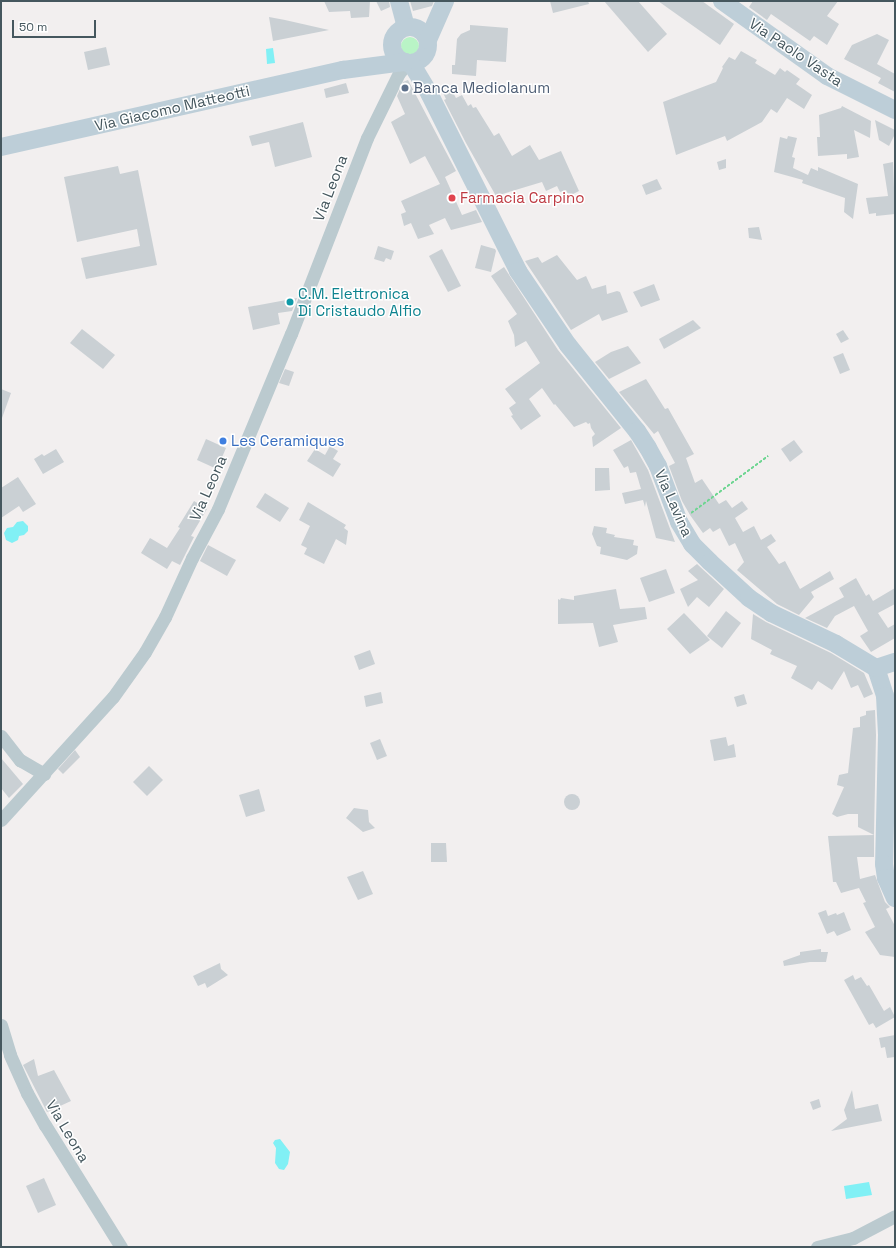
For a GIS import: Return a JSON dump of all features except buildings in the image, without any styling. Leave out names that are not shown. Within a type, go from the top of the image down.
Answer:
[{"type":"street","points":[[399,1],[404,30],[394,52],[415,57]]},
{"type":"street","points":[[343,70],[374,57],[440,1]]},
{"type":"street","points":[[415,57],[445,1]]},
{"type":"street","name":"Via Paolo Vasta","points":[[722,1],[827,76],[895,110]]},
{"type":"street","points":[[404,30],[424,32],[415,57]]},
{"type":"street","points":[[343,70],[415,57]]},
{"type":"street","name":"Via Lavina","points":[[415,57],[430,95],[518,271],[568,346],[637,431],[648,448],[658,466],[679,522],[692,544],[749,598],[771,613],[836,644],[876,668]]},
{"type":"street","name":"Via Leona","points":[[1,820],[113,697],[145,652],[164,617],[192,558],[218,509],[294,326],[367,138],[399,73],[415,57]]},
{"type":"street","name":"Via Giacomo Matteotti","points":[[1,147],[343,70]]},
{"type":"street","points":[[895,662],[876,668],[885,696],[887,735],[884,864],[886,878],[895,898]]},
{"type":"street","points":[[1,736],[20,760],[44,774]]},
{"type":"street","name":"Via Leona","points":[[1,1025],[10,1055],[31,1100],[121,1247]]},
{"type":"street","points":[[817,1247],[853,1238],[895,1216]]},
{"type":"path","points":[[700,507],[768,456]]},
{"type":"green space","points":[[410,37],[416,40],[419,46],[416,52],[410,55],[404,52],[401,46],[404,40]]},
{"type":"water","points":[[273,48],[275,63],[267,64],[266,49]]},
{"type":"water","points":[[23,521],[28,526],[28,531],[24,535],[19,536],[18,540],[12,543],[6,540],[4,533],[7,528],[13,527],[17,522]]},
{"type":"water","points":[[280,1139],[290,1152],[288,1164],[284,1170],[279,1169],[275,1163],[276,1148],[273,1143],[275,1140]]},
{"type":"water","points":[[869,1182],[872,1195],[846,1199],[844,1186]]},
{"type":"place","name":"Banca Mediolanum","points":[[405,88]]},
{"type":"place","name":"Farmacia Carpino","points":[[452,198]]},
{"type":"place","name":"C.M. Elettronica Di Cristaudo Alfio","points":[[290,302]]},
{"type":"place","name":"Les Ceramiques","points":[[223,441]]}]
